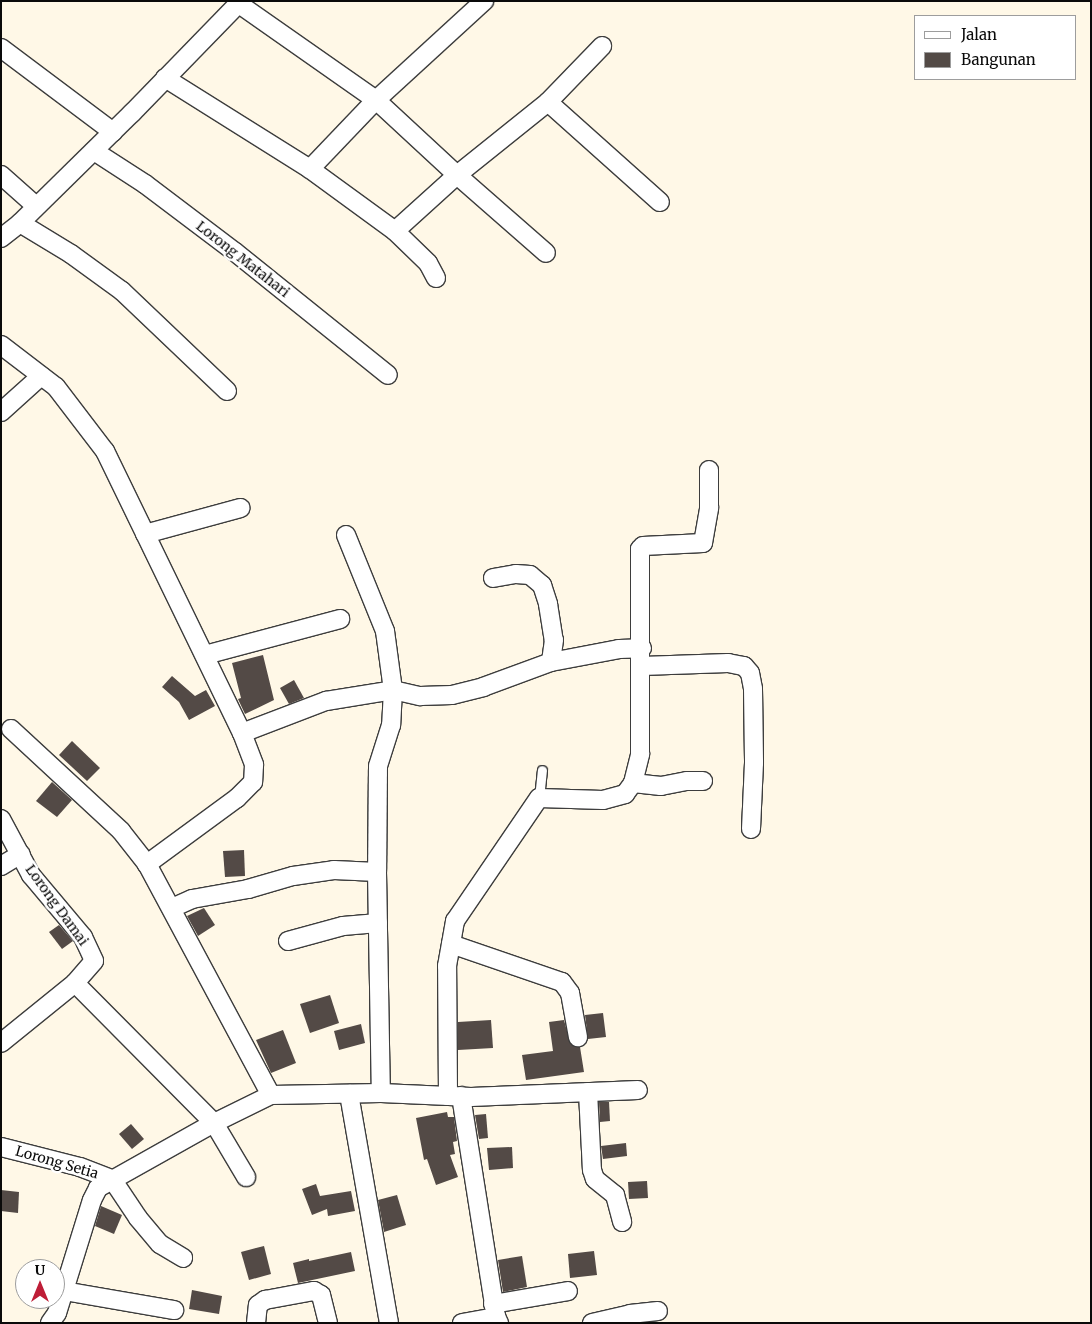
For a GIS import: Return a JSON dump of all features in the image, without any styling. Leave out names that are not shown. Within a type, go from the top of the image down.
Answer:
[{"type":"street","points":[[310,169],[376,100],[484,1]]},
{"type":"street","points":[[1,238],[20,223],[94,151],[240,2],[376,100],[546,254]]},
{"type":"street","points":[[396,231],[457,175],[548,102],[602,46]]},
{"type":"street","points":[[1,48],[113,132]]},
{"type":"street","points":[[165,78],[310,169],[396,231],[428,263],[436,278]]},
{"type":"street","points":[[548,102],[660,202]]},
{"type":"street","name":"Lorong Matahari","points":[[94,151],[145,184],[235,252],[388,375]]},
{"type":"street","points":[[1,175],[36,206]]},
{"type":"street","points":[[20,223],[71,254],[122,292],[227,391]]},
{"type":"street","points":[[1,345],[56,387],[106,451],[242,733],[254,765],[253,782],[237,798],[147,864]]},
{"type":"street","points":[[1,412],[42,376]]},
{"type":"street","points":[[496,1315],[455,1096],[447,966],[455,921],[539,798],[603,800],[625,794],[634,783],[640,754],[642,648],[640,548],[643,546],[703,543],[709,508],[709,470]]},
{"type":"street","points":[[145,534],[241,508]]},
{"type":"street","points":[[346,535],[385,631],[393,690],[391,725],[378,766],[377,872],[381,1093]]},
{"type":"street","points":[[493,578],[516,574],[530,576],[542,585],[548,604],[554,640],[551,662]]},
{"type":"street","points":[[205,655],[340,619]]},
{"type":"street","points":[[242,733],[326,702],[393,690],[420,696],[452,695],[483,688],[551,662],[619,649],[642,648]]},
{"type":"street","points":[[642,666],[728,663],[744,666],[750,674],[753,689],[754,763],[751,829]]},
{"type":"street","points":[[11,729],[121,831],[147,864],[271,1095]]},
{"type":"street","points":[[634,783],[661,786],[687,781],[702,781]]},
{"type":"street","name":"Lorong Damai","points":[[1,819],[31,875],[83,937],[93,956],[93,964],[75,982],[1,1044]]},
{"type":"street","points":[[1,866],[21,854]]},
{"type":"street","points":[[172,908],[192,899],[248,889],[293,876],[334,870],[377,872]]},
{"type":"street","points":[[288,940],[343,926],[378,923]]},
{"type":"street","points":[[451,944],[562,982],[570,993],[578,1037]]},
{"type":"street","points":[[75,982],[214,1122],[246,1177]]},
{"type":"street","points":[[65,1288],[92,1200],[98,1188],[112,1178],[214,1122],[271,1095],[381,1093],[455,1096],[638,1090]]},
{"type":"street","points":[[588,1092],[592,1170],[595,1179],[615,1195],[622,1222]]},
{"type":"street","points":[[349,1094],[389,1323]]},
{"type":"street","name":"Lorong Setia","points":[[1,1147],[80,1167],[112,1178]]},
{"type":"street","points":[[112,1178],[138,1218],[160,1244],[183,1258]]},
{"type":"street","points":[[65,1291],[174,1310]]},
{"type":"street","points":[[256,1323],[258,1305],[265,1300],[314,1291],[321,1295],[328,1323]]},
{"type":"street","points":[[462,1323],[496,1315],[568,1291]]},
{"type":"street","points":[[50,1323],[58,1309]]},
{"type":"street","points":[[592,1323],[658,1311]]},
{"type":"lane","points":[[539,798],[542,770]]},
{"type":"building","points":[[263,655],[274,700],[245,714],[238,699],[241,698],[232,663]]},
{"type":"building","points":[[172,676],[195,696],[206,690],[215,706],[189,720],[179,702],[162,687]]},
{"type":"building","points":[[294,680],[304,698],[289,704],[280,688]]},
{"type":"building","points":[[72,741],[100,768],[87,781],[59,755]]},
{"type":"building","points":[[52,782],[72,800],[57,817],[36,801]]},
{"type":"building","points":[[244,850],[245,876],[225,877],[223,851]]},
{"type":"building","points":[[204,908],[215,925],[198,936],[187,916]]},
{"type":"building","points":[[59,925],[73,941],[62,949],[49,932]]},
{"type":"building","points":[[330,995],[339,1023],[310,1033],[300,1004]]},
{"type":"building","points":[[603,1013],[606,1037],[588,1039],[585,1015]]},
{"type":"building","points":[[491,1020],[493,1048],[458,1050],[458,1022]]},
{"type":"building","points":[[564,1020],[570,1043],[580,1047],[584,1072],[526,1080],[522,1055],[553,1051],[549,1022]]},
{"type":"building","points":[[361,1024],[365,1043],[339,1050],[334,1031]]},
{"type":"building","points":[[283,1030],[296,1063],[271,1073],[256,1040]]},
{"type":"building","points":[[599,1102],[609,1102],[610,1121],[600,1122]]},
{"type":"building","points":[[447,1112],[448,1117],[454,1117],[457,1141],[453,1142],[455,1154],[450,1155],[458,1177],[436,1185],[427,1159],[424,1160],[416,1118]]},
{"type":"building","points":[[486,1114],[488,1138],[479,1139],[475,1115]]},
{"type":"building","points":[[131,1124],[144,1139],[132,1149],[119,1134]]},
{"type":"building","points":[[626,1143],[627,1156],[603,1159],[601,1146]]},
{"type":"building","points":[[512,1147],[513,1168],[489,1170],[487,1148]]},
{"type":"building","points":[[647,1181],[648,1198],[629,1199],[628,1182]]},
{"type":"building","points":[[316,1184],[320,1196],[351,1191],[355,1211],[328,1216],[327,1209],[312,1215],[302,1189]]},
{"type":"building","points":[[1,1190],[19,1192],[18,1213],[1,1211]]},
{"type":"building","points":[[397,1195],[406,1225],[384,1232],[378,1200]]},
{"type":"building","points":[[101,1206],[122,1215],[114,1234],[95,1226]]},
{"type":"building","points":[[264,1246],[271,1274],[249,1280],[241,1252]]},
{"type":"building","points":[[594,1251],[597,1275],[570,1278],[568,1254]]},
{"type":"building","points":[[351,1252],[355,1271],[298,1283],[293,1263]]},
{"type":"building","points":[[522,1256],[527,1287],[503,1292],[498,1260]]},
{"type":"building","points":[[192,1290],[222,1296],[219,1314],[189,1309]]}]
